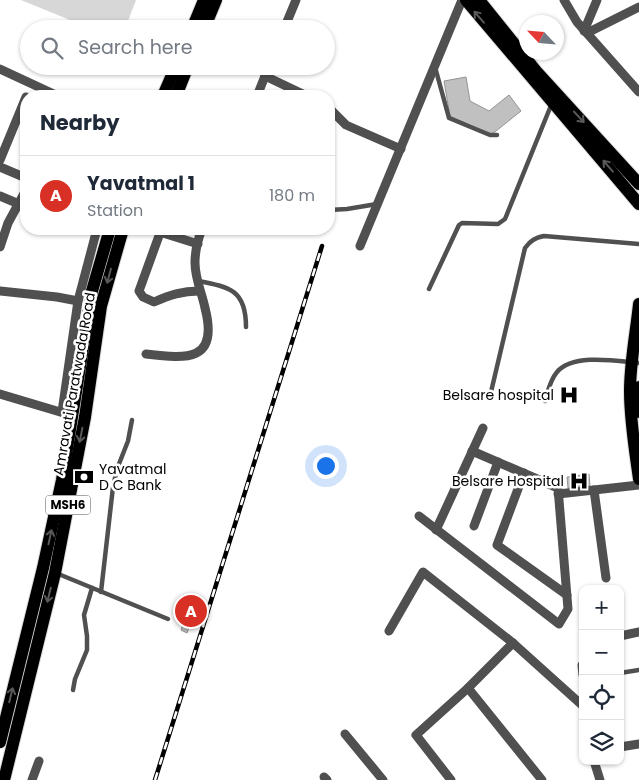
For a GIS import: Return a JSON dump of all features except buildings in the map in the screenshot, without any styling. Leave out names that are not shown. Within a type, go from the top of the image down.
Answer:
[{"type":"main road","points":[[196,20],[204,0]]},
{"type":"main road","points":[[208,20],[216,0]]},
{"type":"main road","points":[[466,0],[554,97],[639,184]]},
{"type":"main road","points":[[479,0],[639,204]]},
{"type":"main road","points":[[165,90],[172,75]]},
{"type":"main road","points":[[178,90],[184,75]]},
{"type":"main road","name":"Amravati Paratwada Road","points":[[0,742],[49,570],[62,480],[68,414],[92,291],[108,235]]},
{"type":"main road","name":"Amravati Paratwada Road","points":[[4,780],[49,570],[85,418],[101,306],[121,235]]},
{"type":"main road","points":[[639,304],[635,363],[630,391],[631,421],[639,479]]},
{"type":"main road","points":[[639,387],[639,412]]},
{"type":"street","points":[[288,20],[296,0]]},
{"type":"street","points":[[360,246],[462,0]]},
{"type":"street","points":[[564,0],[577,22],[635,81],[639,92]]},
{"type":"street","points":[[586,32],[596,0]]},
{"type":"street","points":[[586,32],[639,6]]},
{"type":"street","points":[[0,69],[46,90]]},
{"type":"street","points":[[259,90],[265,76],[289,90]]},
{"type":"street","points":[[29,90],[32,83]]},
{"type":"street","points":[[0,160],[20,111]]},
{"type":"street","points":[[335,114],[346,125],[401,149]]},
{"type":"street","points":[[0,168],[20,176]]},
{"type":"street","points":[[0,196],[20,198]]},
{"type":"street","points":[[0,246],[4,222],[20,202]]},
{"type":"street","points":[[0,394],[68,414],[78,301],[95,235]]},
{"type":"street","points":[[159,235],[139,290],[143,298],[154,302],[166,295],[177,292],[200,291]]},
{"type":"street","points":[[172,235],[198,244]]},
{"type":"street","points":[[146,354],[181,357],[200,352],[207,343],[208,322],[195,263],[200,235]]},
{"type":"street","points":[[0,291],[78,301]]},
{"type":"street","points":[[436,530],[483,428]]},
{"type":"street","points":[[419,516],[559,624],[568,608],[558,488],[472,451]]},
{"type":"street","points":[[474,526],[498,462]]},
{"type":"street","points":[[524,473],[497,545],[567,595]]},
{"type":"street","points":[[558,494],[639,485]]},
{"type":"street","points":[[594,490],[606,578]]},
{"type":"street","points":[[389,631],[423,572],[513,643],[579,702]]},
{"type":"street","points":[[624,635],[639,632]]},
{"type":"street","points":[[446,778],[416,735],[468,688],[513,643]]},
{"type":"street","points":[[468,688],[542,780]]},
{"type":"street","points":[[345,734],[383,780]]},
{"type":"street","points":[[624,746],[639,744]]},
{"type":"street","points":[[32,780],[39,761]]},
{"type":"street","points":[[595,765],[600,780]]},
{"type":"lane","points":[[435,65],[449,118],[490,135],[497,135]]},
{"type":"lane","points":[[429,289],[459,225],[462,223],[498,224],[505,219],[554,97]]},
{"type":"lane","points":[[335,210],[378,203]]},
{"type":"lane","points":[[490,392],[525,248],[530,242],[544,236],[639,244]]},
{"type":"lane","points":[[198,281],[219,284],[237,294],[246,314],[246,327]]},
{"type":"lane","points":[[545,401],[552,379],[566,365],[585,360],[635,363]]},
{"type":"lane","points":[[101,592],[116,469],[128,441],[132,420]]},
{"type":"lane","points":[[49,570],[168,619]]},
{"type":"lane","points":[[73,690],[86,650],[87,636],[84,615],[92,588]]},
{"type":"lane","points":[[624,672],[639,670]]},
{"type":"shaded area","points":[[21,0],[136,0],[128,20],[70,20]]},
{"type":"railway","points":[[155,780],[322,246]]},
{"type":"place","name":"Belsare hospital","points":[[569,395]]},
{"type":"place","name":"Yavatmal D C Bank","points":[[84,477]]},
{"type":"place","name":"Belsare Hospital","points":[[579,481]]},
{"type":"place","name":"Yavatmal 1","points":[[191,611]]}]
